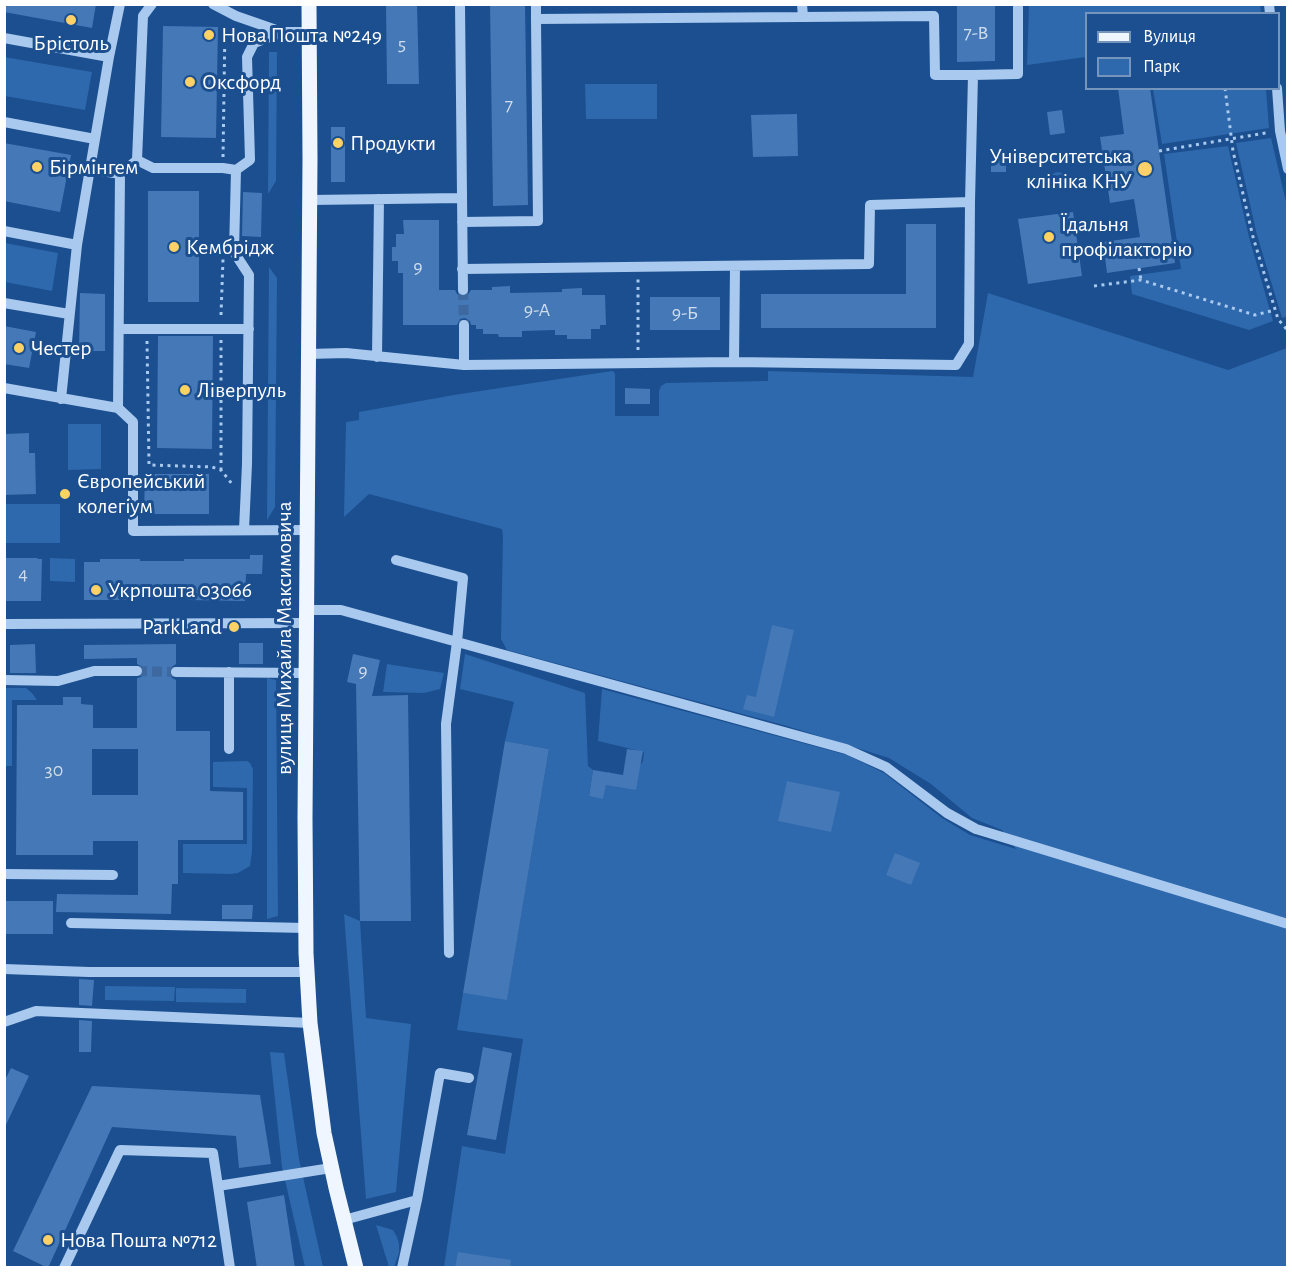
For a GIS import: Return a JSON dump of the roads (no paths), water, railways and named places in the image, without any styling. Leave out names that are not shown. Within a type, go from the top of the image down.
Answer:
[{"type":"main road","name":"вулиця Михайла Максимовича","points":[[309,4],[306,928],[310,1023],[324,1133],[356,1268]]},
{"type":"street","points":[[61,399],[77,245],[120,4]]},
{"type":"street","points":[[90,169],[120,174],[137,160],[143,16],[152,4]]},
{"type":"street","points":[[213,4],[236,16],[282,32],[309,32]]},
{"type":"street","points":[[460,4],[463,290]]},
{"type":"street","points":[[462,222],[538,221],[536,4]]},
{"type":"street","points":[[802,4],[803,17]]},
{"type":"street","points":[[536,19],[934,16],[934,75],[1018,74],[1018,4]]},
{"type":"street","points":[[137,160],[153,168],[236,170],[250,159],[247,57],[254,43],[282,32]]},
{"type":"street","points":[[4,38],[109,57]]},
{"type":"street","points":[[308,354],[346,353],[464,366],[734,362],[956,365],[969,344],[973,75]]},
{"type":"street","points":[[1276,90],[1287,169]]},
{"type":"street","points":[[4,122],[95,139]]},
{"type":"street","points":[[236,170],[234,252],[249,275],[244,530]]},
{"type":"street","points":[[118,408],[120,174]]},
{"type":"street","points":[[310,200],[462,198]]},
{"type":"street","points":[[377,357],[379,199]]},
{"type":"street","points":[[462,269],[869,264],[870,205],[970,202]]},
{"type":"street","points":[[4,231],[77,245]]},
{"type":"street","points":[[734,362],[735,266]]},
{"type":"street","points":[[4,303],[69,314]]},
{"type":"street","points":[[464,325],[464,366]]},
{"type":"street","points":[[119,329],[249,330]]},
{"type":"street","points":[[4,388],[118,408],[133,422],[134,531],[307,530]]},
{"type":"street","points":[[396,560],[463,578],[446,723],[449,953]]},
{"type":"street","points":[[4,624],[306,617],[341,610],[846,749],[886,767],[947,813],[976,830],[1287,924]]},
{"type":"street","points":[[4,680],[58,681],[94,671],[137,671]]},
{"type":"street","points":[[176,672],[306,673]]},
{"type":"street","points":[[229,672],[229,749]]},
{"type":"street","points":[[4,874],[113,875]]},
{"type":"street","points":[[71,923],[306,928]]},
{"type":"street","points":[[4,969],[89,972],[308,972]]},
{"type":"street","points":[[4,1022],[36,1011],[310,1023]]},
{"type":"street","points":[[402,1268],[440,1073],[469,1078]]},
{"type":"street","points":[[64,1268],[120,1150],[213,1153],[230,1268]]},
{"type":"street","points":[[218,1185],[332,1168]]},
{"type":"street","points":[[344,1220],[417,1200]]},
{"type":"tunnel","points":[[463,290],[464,325]]},
{"type":"tunnel","points":[[137,671],[176,672]]},
{"type":"place","name":"Брістоль","points":[[71,20]]},
{"type":"place","name":"Нова Пошта №249","points":[[209,35]]},
{"type":"place","name":"Оксфорд","points":[[190,82]]},
{"type":"place","name":"Продукти","points":[[338,143]]},
{"type":"place","name":"Бірмінгем","points":[[37,167]]},
{"type":"place","name":"Університетська клініка КНУ","points":[[1145,169]]},
{"type":"place","name":"Їдальня профілакторію","points":[[1049,237]]},
{"type":"place","name":"Кембрідж","points":[[174,247]]},
{"type":"place","name":"Честер","points":[[19,348]]},
{"type":"place","name":"Ліверпуль","points":[[185,390]]},
{"type":"place","name":"Європейський колегіум","points":[[65,494]]},
{"type":"place","name":"Укрпошта 03066","points":[[96,590]]},
{"type":"place","name":"ParkLand","points":[[234,627]]},
{"type":"place","name":"Нова Пошта №712","points":[[48,1240]]}]
